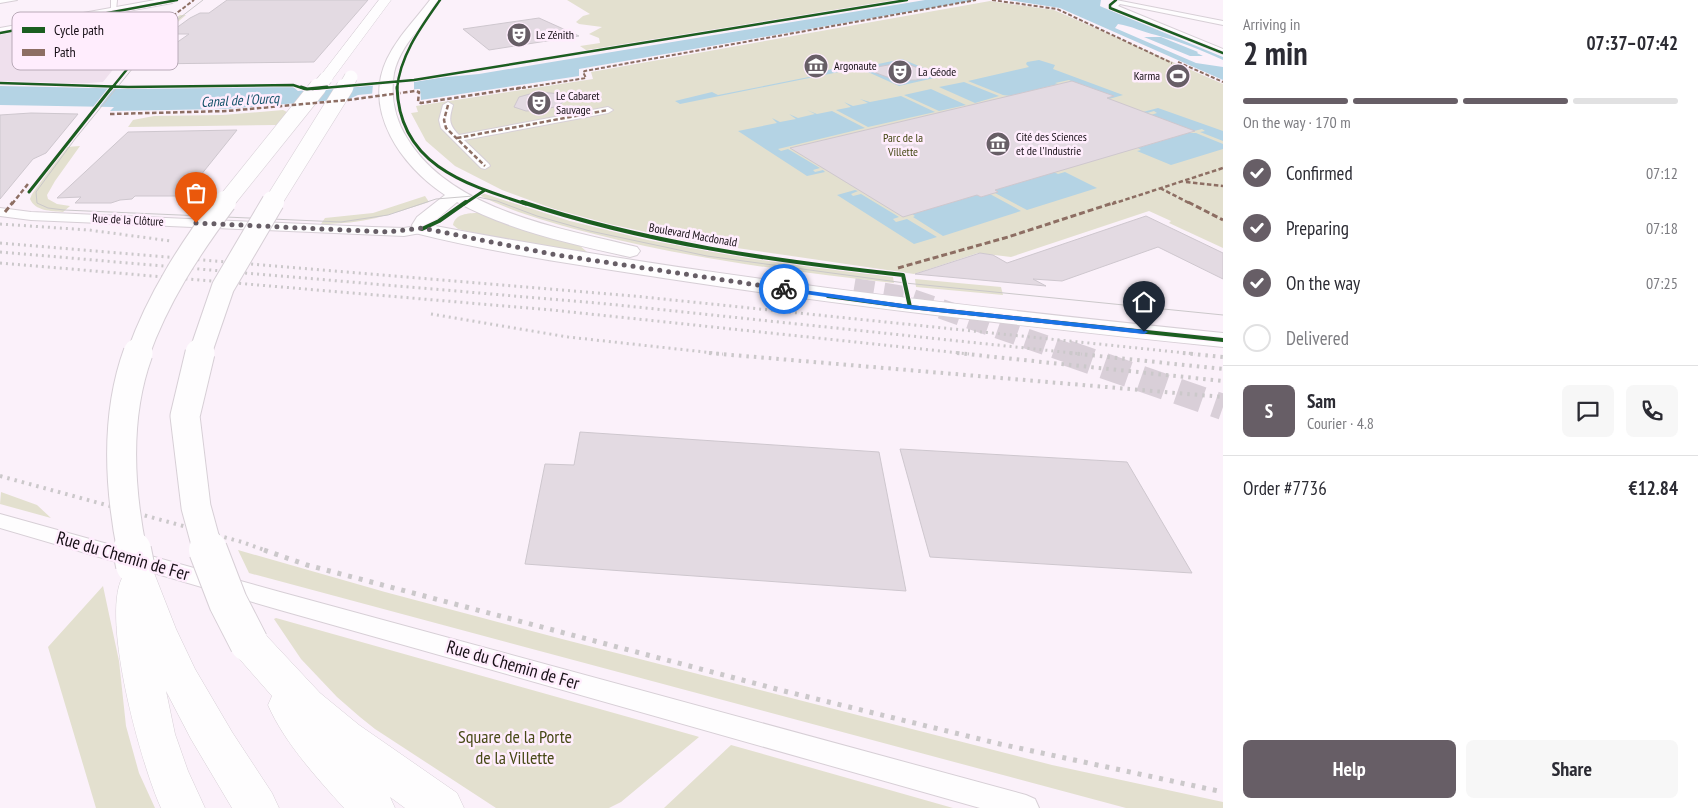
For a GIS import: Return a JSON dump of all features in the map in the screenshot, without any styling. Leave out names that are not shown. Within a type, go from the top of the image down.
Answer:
[{"type":"highway","points":[[183,808],[168,778],[155,734],[136,639],[135,566],[122,486],[123,419],[128,386],[144,334],[170,280],[199,236],[326,78],[389,5]]},
{"type":"highway","points":[[355,70],[254,233],[223,287],[202,340],[184,416],[196,507],[210,558],[228,602],[249,643],[284,699],[306,729],[373,808]]},
{"type":"highway","points":[[135,566],[160,637],[182,683],[222,756],[257,808]]},
{"type":"highway","points":[[249,643],[306,706],[345,739],[442,808]]},
{"type":"main road","points":[[84,12],[114,5],[164,0]]},
{"type":"main road","points":[[114,5],[172,0]]},
{"type":"main road","points":[[423,14],[430,0]]},
{"type":"main road","points":[[423,14],[435,0]]},
{"type":"main road","name":"Boulevard Macdonald","points":[[423,14],[398,52],[387,84],[389,114],[399,140],[416,161],[440,183],[462,197],[535,226],[624,250],[688,264],[854,288]]},
{"type":"main road","points":[[422,228],[438,223],[462,197]]},
{"type":"main road","points":[[422,228],[551,254],[908,302],[1223,340]]},
{"type":"street","points":[[0,1],[14,0]]},
{"type":"street","points":[[1120,3],[1133,0]]},
{"type":"street","points":[[1120,3],[1223,23]]},
{"type":"street","points":[[1120,3],[1172,31],[1223,52]]},
{"type":"street","points":[[1172,31],[1213,39]]},
{"type":"street","points":[[448,105],[444,124],[486,166]]},
{"type":"street","points":[[457,138],[608,110]]},
{"type":"street","name":"Rue de la Clôture","points":[[0,212],[41,216],[388,232],[422,228]]},
{"type":"street","name":"Rue du Chemin de Fer","points":[[0,521],[1026,808]]},
{"type":"shaded area","points":[[12,33],[12,70],[113,70],[103,82],[62,85],[0,81],[0,35]]},
{"type":"green space","points":[[567,0],[903,0],[589,52],[580,46],[600,43],[599,38],[589,34],[602,27],[576,22],[583,16],[590,14]]},
{"type":"green space","name":"Parc de la Villette","points":[[990,1],[1054,10],[1223,84],[1223,248],[1169,223],[1171,221],[1149,211],[1011,257],[978,253],[914,274],[683,240],[609,224],[554,209],[502,190],[455,166],[426,141],[411,113],[418,112],[416,106],[593,79],[591,72]]},
{"type":"green space","points":[[180,15],[186,15],[178,22]]},
{"type":"green space","points":[[283,110],[287,112],[276,125],[128,127],[133,120],[154,116],[223,115]]},
{"type":"green space","points":[[80,146],[47,195],[48,199],[57,204],[70,206],[63,212],[39,208],[30,199],[32,194],[66,147]]},
{"type":"green space","points":[[482,193],[570,221],[648,240],[739,256],[893,277],[894,283],[743,264],[631,243],[535,218],[479,195]]},
{"type":"green space","points":[[425,196],[429,202],[389,215],[336,224],[321,224],[325,218],[373,213]]},
{"type":"green space","points":[[478,213],[579,245],[593,257],[466,231],[458,229],[453,225],[459,216]]},
{"type":"green space","points":[[915,279],[1001,287],[1003,295],[916,287]]},
{"type":"green space","points":[[1,492],[37,505],[51,518],[0,504]]},
{"type":"green space","points":[[238,550],[385,592],[562,639],[1052,765],[1223,802],[1223,808],[1126,808],[249,573]]},
{"type":"green space","points":[[103,586],[119,661],[126,726],[139,773],[155,808],[96,808],[48,647]]},
{"type":"green space","name":"Square de la Porte de la Villette","points":[[274,619],[699,737],[621,802],[609,808],[496,808],[375,729],[360,717],[337,697],[301,659]]},
{"type":"green space","points":[[731,745],[953,808],[664,808]]},
{"type":"water","name":"Canal de l'Ourcq","points":[[925,0],[976,0],[579,69],[579,76],[421,100],[420,89],[418,89],[358,95],[349,99],[224,109],[110,111],[114,107],[0,105],[0,86],[98,88],[292,86],[298,91],[479,74]]},
{"type":"water","points":[[1008,0],[1101,0],[1100,6],[1102,7],[1223,57],[1223,60],[1182,43],[1128,26],[1118,24],[1115,28],[1196,63],[1223,67],[1223,80],[1060,8]]},
{"type":"water","points":[[1144,37],[1161,37],[1198,52],[1203,56],[1190,56]]},
{"type":"water","points":[[902,59],[943,76],[899,86],[859,68]],"holes":[[[900,64],[918,79],[901,80],[879,74],[879,67]]]},
{"type":"water","points":[[1039,60],[1055,65],[1053,69],[1123,95],[1109,99],[1107,98],[1113,96],[1065,83],[1071,81],[1069,80],[1011,96],[1003,95],[968,81],[1029,67],[1026,64],[1027,62]]},
{"type":"water","points":[[832,69],[839,72],[680,104],[675,101],[712,92],[718,95],[824,74],[820,72]]},
{"type":"water","points":[[964,82],[999,96],[975,103],[939,87]]},
{"type":"water","points":[[931,89],[966,105],[939,111],[904,95]]},
{"type":"water","points":[[901,96],[935,112],[868,127],[836,110],[851,107],[844,102],[853,106],[868,103],[860,99],[870,102]]},
{"type":"water","points":[[1158,108],[1223,131],[1223,141],[1200,132],[1205,131],[1202,129],[1194,131],[1151,115],[1157,113],[1154,111],[1143,112]]},
{"type":"water","points":[[807,110],[817,114],[832,111],[865,128],[778,149],[781,151],[788,149],[820,168],[813,170],[815,172],[823,170],[825,172],[807,176],[738,131],[777,123],[772,118],[780,122],[796,119],[789,114],[798,118],[815,114]]},
{"type":"water","points":[[1187,133],[1196,133],[1223,144],[1223,149],[1171,165],[1137,151],[1141,150],[1138,148]]},
{"type":"water","points":[[1054,172],[1058,174],[1065,172],[1097,188],[1027,210],[995,193],[998,192],[995,190]]},
{"type":"water","points":[[855,190],[858,191],[851,194],[853,196],[861,194],[899,217],[893,219],[896,222],[907,219],[937,237],[914,244],[837,195]]},
{"type":"water","points":[[990,194],[1021,211],[943,236],[913,217],[915,216],[912,214],[977,195],[981,197]]},
{"type":"pier","points":[[414,79],[414,91],[372,96],[373,84]]},
{"type":"building","points":[[227,0],[368,0],[314,62],[178,64],[178,42],[189,34],[178,34],[178,27],[200,13],[209,13]]},
{"type":"building","name":"Le Zénith","points":[[539,18],[579,36],[489,50],[463,29]]},
{"type":"building","name":"La Géode","points":[[908,64],[935,75],[916,80],[901,80],[866,69],[888,65]]},
{"type":"building","name":"Cité des Sciences et de l'Industrie","points":[[1072,81],[1114,96],[1107,98],[1195,131],[995,190],[998,192],[981,197],[977,195],[903,217],[790,148]]},
{"type":"building","name":"Le Cabaret Sauvage","points":[[537,92],[563,94],[564,101],[558,106],[543,110],[526,111],[514,107],[519,97]]},
{"type":"building","points":[[31,113],[78,114],[46,153],[33,159],[0,199],[0,115]]},
{"type":"building","points":[[237,130],[184,196],[135,196],[132,199],[111,203],[75,203],[81,197],[57,198],[128,132]]},
{"type":"building","points":[[1146,216],[1223,253],[1223,279],[1158,247],[1062,281],[1033,279],[1046,286],[915,274],[980,253],[993,255],[1007,263]]},
{"type":"building","points":[[580,432],[879,452],[906,591],[525,564],[545,464],[574,465]]},
{"type":"building","points":[[900,449],[1127,462],[1192,573],[930,557]]},
{"type":"tunnel","points":[[854,288],[904,296],[1071,354]]},
{"type":"tunnel","points":[[1067,353],[1223,407]]},
{"type":"tram line","points":[[178,19],[203,0]]},
{"type":"tram line","points":[[131,70],[75,139],[36,192],[37,203],[48,208],[64,210],[341,222],[388,215],[436,199],[473,196],[497,201],[537,216],[590,231],[707,256],[905,283],[1223,315]]},
{"type":"railway","points":[[0,224],[89,230],[171,241]]},
{"type":"railway","points":[[0,243],[634,296],[1195,354]]},
{"type":"railway","points":[[0,252],[608,304],[1082,354]]},
{"type":"railway","points":[[0,263],[552,310],[969,354]]},
{"type":"railway","points":[[431,314],[568,337],[723,354]]},
{"type":"railway","points":[[709,353],[1223,397]]},
{"type":"railway","points":[[957,353],[1223,381]]},
{"type":"railway","points":[[1070,353],[1223,369]]},
{"type":"railway","points":[[1183,353],[1223,357]]},
{"type":"railway","points":[[0,476],[242,542],[267,551]]},
{"type":"railway","points":[[264,550],[307,565],[784,691],[1000,744],[1223,792]]},
{"type":"marked path","points":[[178,12],[194,0]]},
{"type":"marked path","points":[[110,114],[227,111],[348,100],[415,91],[419,92],[418,102],[421,103],[586,78],[583,72],[585,71],[976,0]]},
{"type":"marked path","points":[[992,0],[1057,9],[1172,63]]},
{"type":"marked path","points":[[1178,62],[1223,82]]},
{"type":"marked path","points":[[448,105],[444,120],[446,128],[485,166]]},
{"type":"marked path","points":[[457,138],[608,110]]},
{"type":"marked path","points":[[898,268],[1008,237],[1223,168]]},
{"type":"marked path","points":[[1186,182],[1223,186]]},
{"type":"marked path","points":[[5,212],[28,184]]},
{"type":"marked path","points":[[1160,188],[1223,220]]},
{"type":"cycle path","points":[[113,12],[177,0]]},
{"type":"cycle path","points":[[440,0],[416,35],[403,60],[397,87],[398,109],[412,141],[423,155],[439,167],[460,179],[495,193],[612,229],[660,240],[757,257],[903,275],[910,307]]},
{"type":"cycle path","points":[[0,83],[128,87],[293,85],[307,89],[414,80],[907,0]]},
{"type":"cycle path","points":[[1116,0],[1110,5],[1110,8],[1223,53]]},
{"type":"cycle path","points":[[0,33],[12,31]]},
{"type":"cycle path","points":[[29,192],[126,70]]},
{"type":"cycle path","points":[[422,229],[439,221],[485,190]]},
{"type":"cycle path","points":[[828,296],[910,307],[1223,340]]},
{"type":"way so far","points":[[196,223],[388,232],[404,232],[422,228],[551,254],[784,289]]},
{"type":"place","name":"Le Zénith","points":[[519,35]]},
{"type":"place","name":"Argonaute","points":[[816,66]]},
{"type":"place","name":"La Géode","points":[[900,72]]},
{"type":"place","name":"Karma","points":[[1178,76]]},
{"type":"place","name":"Le Cabaret Sauvage","points":[[539,103]]},
{"type":"place","name":"Cité des Sciences et de l'Industrie","points":[[998,144]]},
{"type":"route","points":[[784,289],[910,307],[1144,332]]}]
